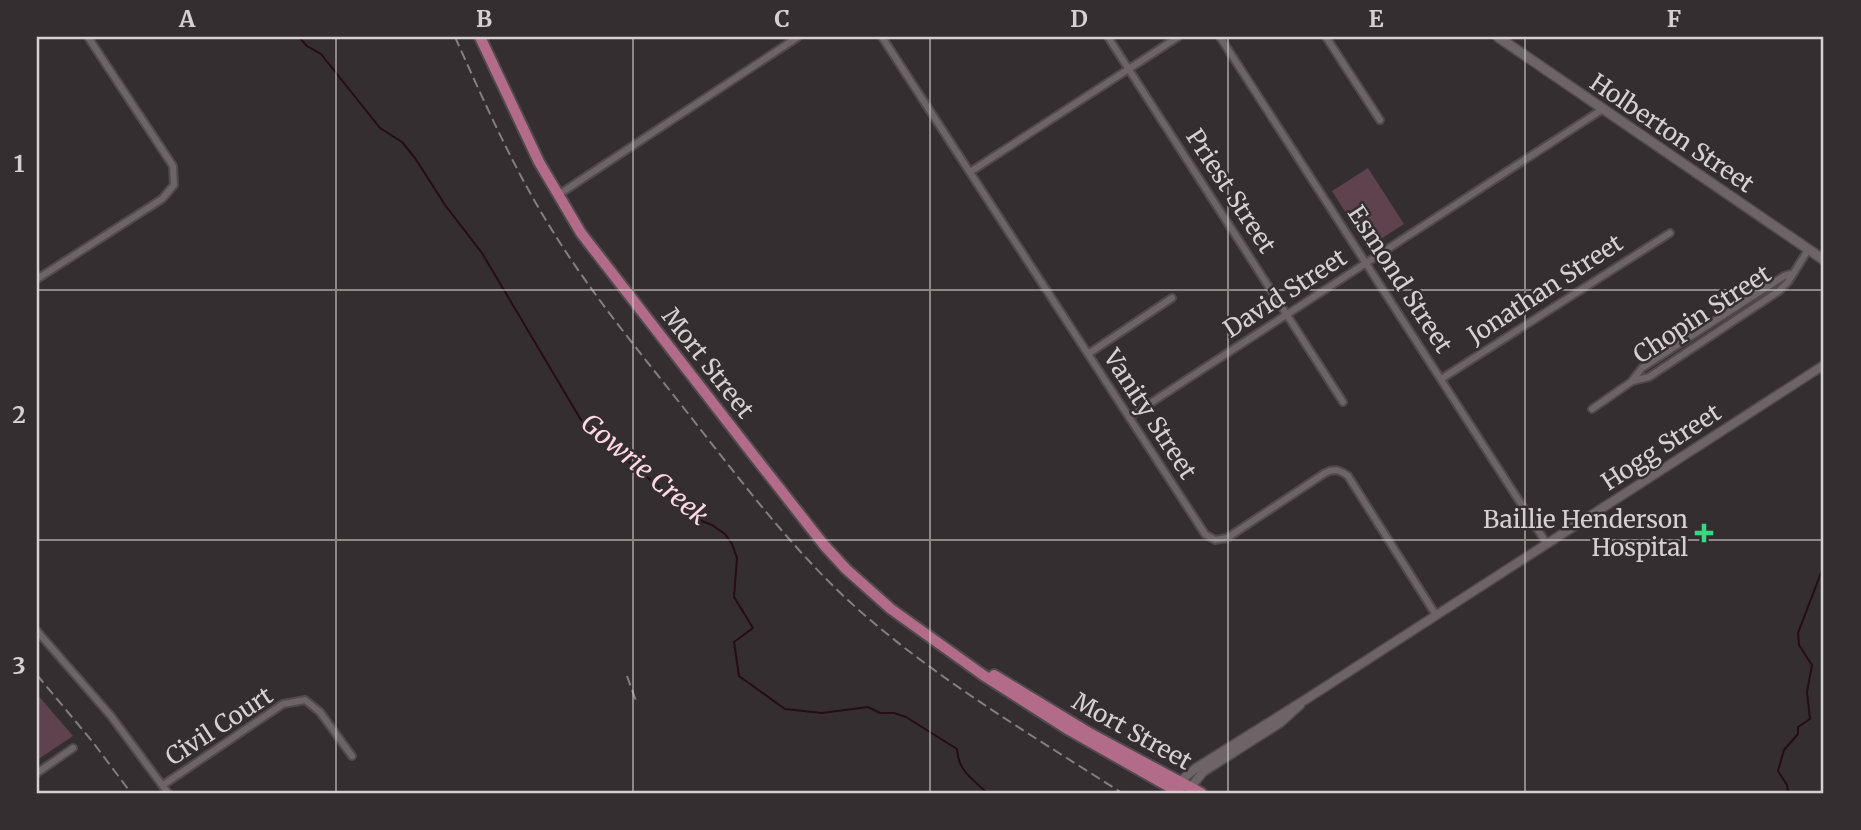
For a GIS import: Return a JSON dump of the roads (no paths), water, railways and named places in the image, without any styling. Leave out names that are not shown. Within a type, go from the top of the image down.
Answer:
[{"type":"main road","name":"Mort Street","points":[[480,37],[539,162],[610,271],[824,545],[846,569],[891,609],[1041,713],[1183,790]]},
{"type":"main road","name":"Holberton Street","points":[[1498,37],[1824,261]]},
{"type":"street","points":[[37,279],[162,199],[174,185],[173,166],[88,37]]},
{"type":"street","points":[[558,195],[798,37]]},
{"type":"street","name":"Vanity Street","points":[[882,37],[1205,534],[1215,540],[1227,538],[1325,473],[1340,470],[1348,476],[1436,615]]},
{"type":"street","name":"Priest Street","points":[[1108,37],[1343,402]]},
{"type":"street","points":[[970,173],[1178,37]]},
{"type":"street","name":"Esmond Street","points":[[1220,37],[1546,544]]},
{"type":"street","points":[[1326,37],[1380,120]]},
{"type":"street","name":"David Street","points":[[1129,417],[1603,109]]},
{"type":"street","name":"Jonathan Street","points":[[1441,379],[1671,233]]},
{"type":"street","name":"Chopin Street","points":[[1592,409],[1631,382],[1643,368],[1784,276],[1791,275],[1808,250]]},
{"type":"street","points":[[1088,354],[1172,298]]},
{"type":"street","name":"Hogg Street","points":[[1183,790],[1207,761],[1824,365]]},
{"type":"street","points":[[37,631],[111,716],[168,793]]},
{"type":"street","name":"Civil Court","points":[[163,785],[283,704],[305,700],[320,712],[352,756]]},
{"type":"street","points":[[37,773],[73,748]]},
{"type":"waterway","name":"Gowrie Creek","points":[[299,37],[307,46],[321,54],[380,128],[402,142],[415,158],[445,205],[482,253],[584,425],[699,520],[725,534],[732,544],[737,558],[734,597],[753,628],[734,642],[739,676],[785,709],[822,713],[868,707],[880,713],[894,713],[906,717],[957,749],[963,769],[987,793]]},
{"type":"waterway","points":[[1788,793],[1787,785],[1778,771],[1784,750],[1798,734],[1798,727],[1810,719],[1807,692],[1812,665],[1799,645],[1798,633],[1824,565]]},
{"type":"railway","points":[[455,37],[509,154],[564,249],[641,354],[797,548],[861,612],[923,662],[1122,793]]},
{"type":"railway","points":[[37,675],[131,793]]},
{"type":"railway","points":[[627,676],[636,701]]},
{"type":"place","name":"Baillie Henderson Hospital","points":[[1704,533]]}]
